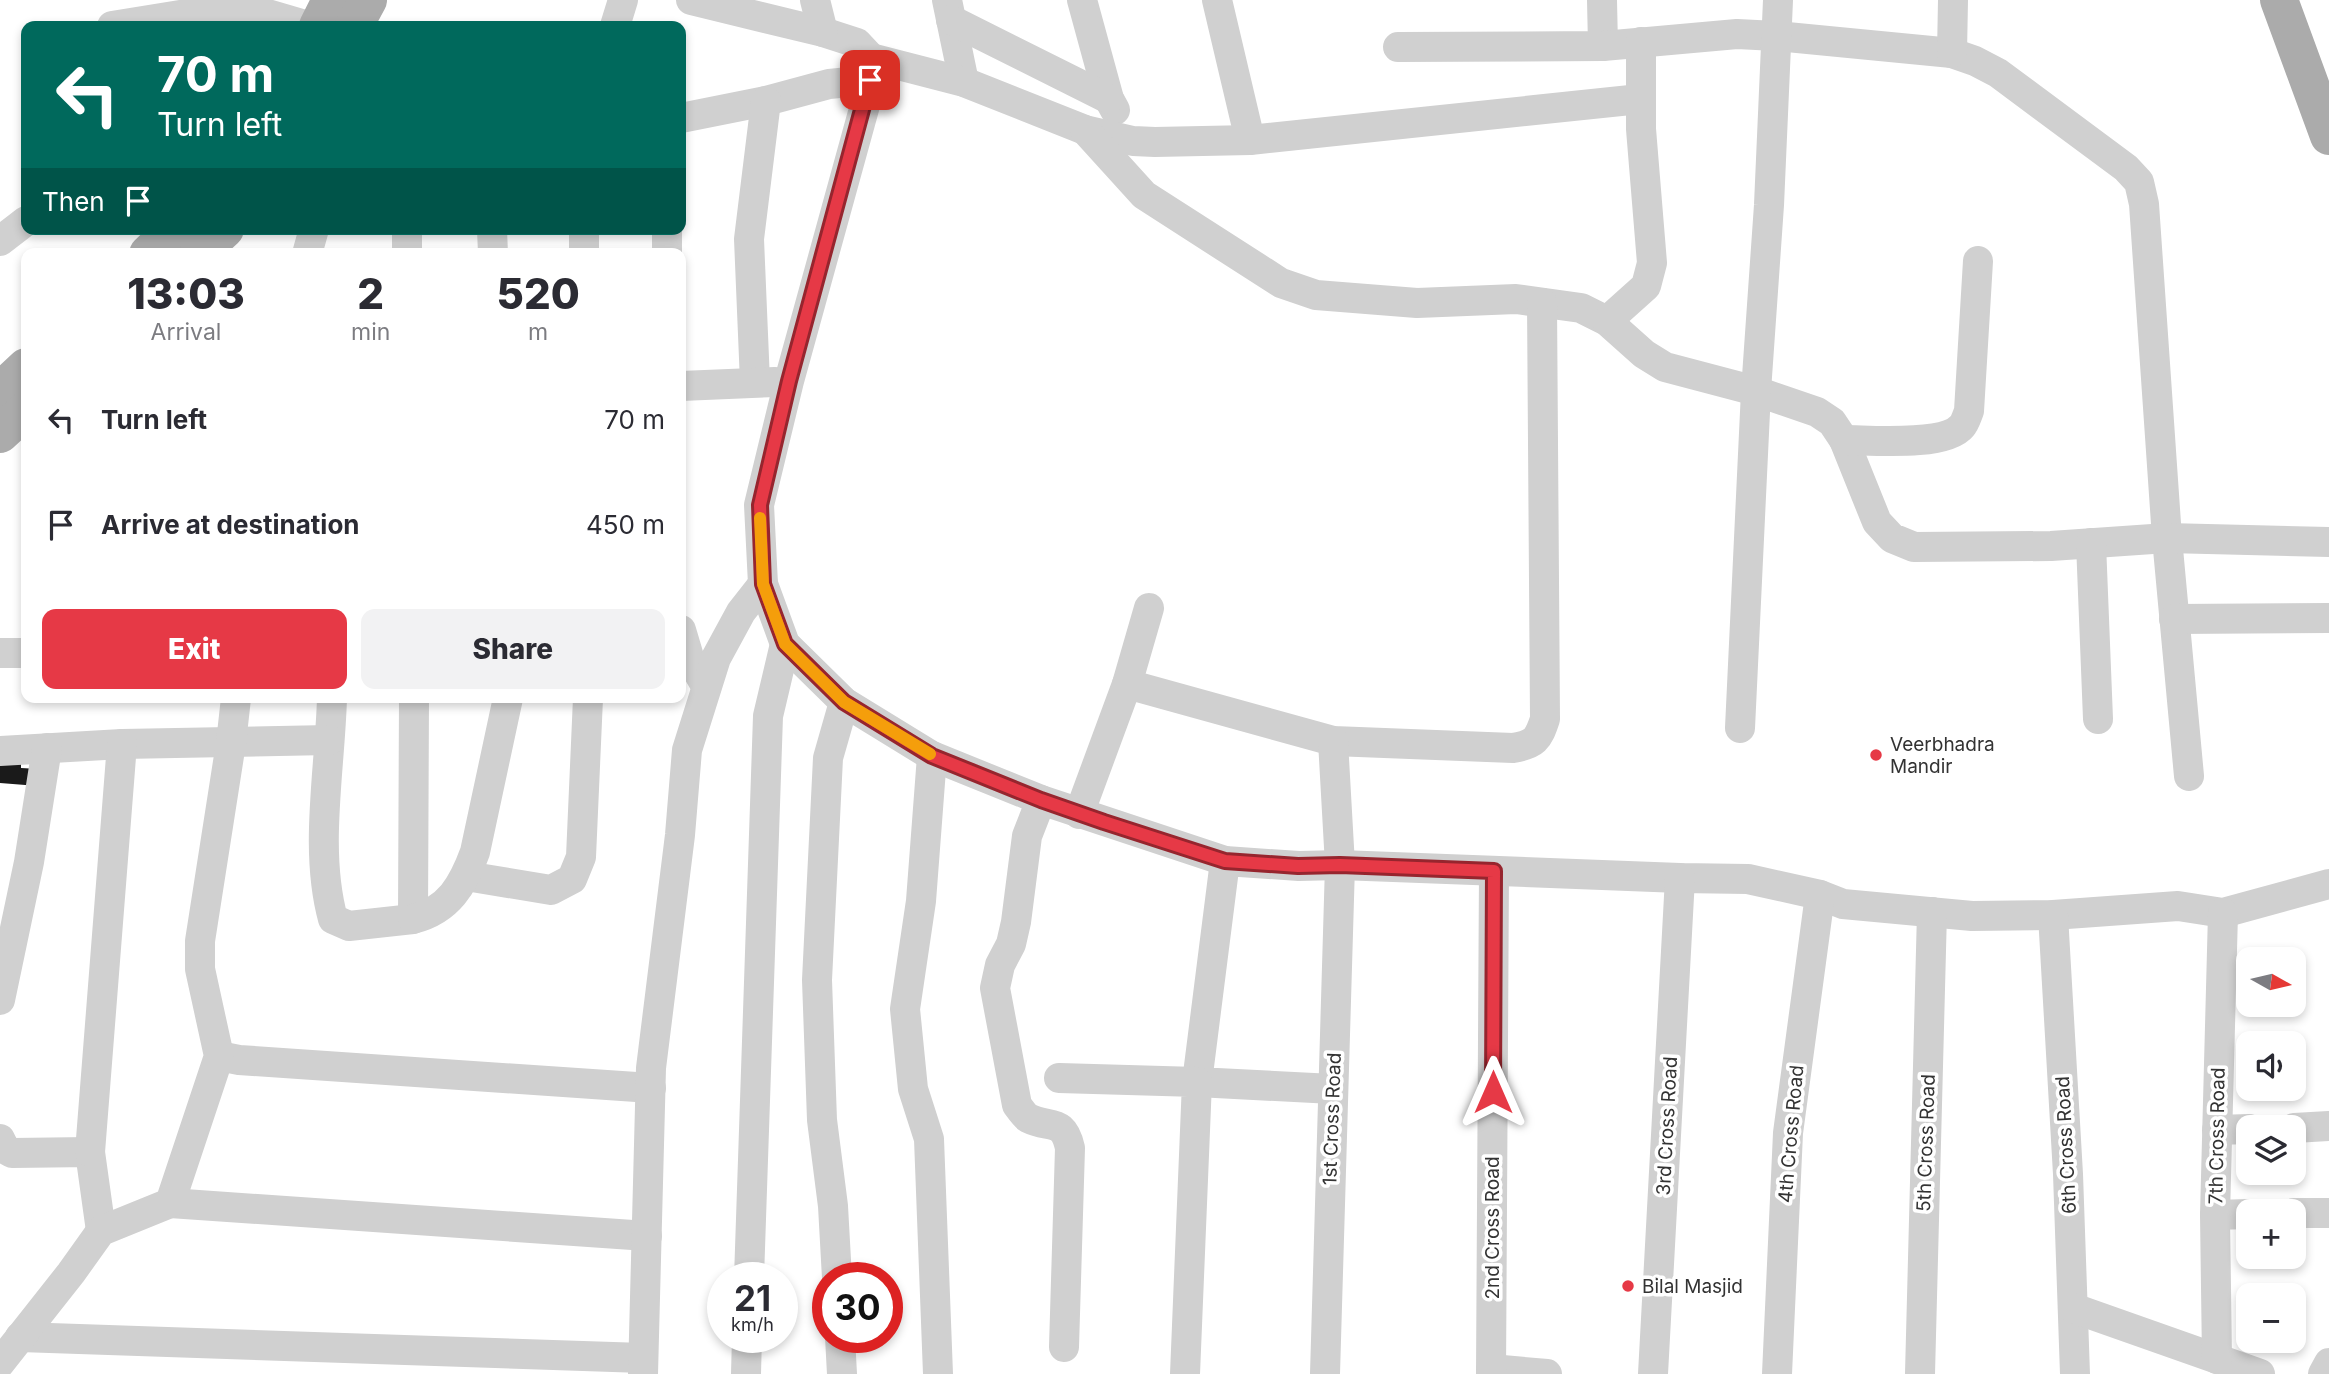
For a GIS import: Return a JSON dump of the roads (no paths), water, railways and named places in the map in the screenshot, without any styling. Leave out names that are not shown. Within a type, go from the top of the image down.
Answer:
[{"type":"main road","points":[[320,21],[331,0]]},
{"type":"main road","points":[[357,21],[368,0]]},
{"type":"main road","points":[[2279,0],[2325,114]]},
{"type":"main road","points":[[154,248],[168,235]]},
{"type":"main road","points":[[205,248],[219,235]]},
{"type":"main road","points":[[0,391],[21,372]]},
{"type":"main road","points":[[0,434],[21,415]]},
{"type":"street","points":[[617,21],[623,0]]},
{"type":"street","points":[[691,0],[823,32],[857,43],[871,69],[789,381],[760,505],[763,584],[785,644],[844,702],[932,756],[1079,814],[1225,861],[1298,866],[1340,865],[1748,879],[1820,895],[1843,904],[1972,916],[2053,915],[2178,906],[2223,913],[2329,884]]},
{"type":"street","points":[[815,0],[823,32]]},
{"type":"street","points":[[1082,0],[1109,99],[1133,141]]},
{"type":"street","points":[[1217,0],[1250,140]]},
{"type":"street","points":[[1602,0],[1603,46]]},
{"type":"street","points":[[1740,728],[1778,0]]},
{"type":"street","points":[[1952,53],[1953,0]]},
{"type":"street","points":[[144,21],[230,7],[254,10],[292,21]]},
{"type":"street","points":[[949,10],[1109,99]]},
{"type":"street","points":[[949,10],[964,82]]},
{"type":"street","points":[[1398,47],[1603,46],[1737,34],[1952,53],[1976,61],[1998,73],[2126,168],[2139,183],[2144,204],[2167,538],[2189,776]]},
{"type":"street","points":[[1607,321],[1646,286],[1652,263],[1640,99],[1641,42]]},
{"type":"street","points":[[686,117],[766,101],[829,84],[871,69],[964,82],[1085,130],[1133,141],[1155,142],[1250,140],[1640,99]]},
{"type":"street","points":[[755,382],[749,239],[766,101]]},
{"type":"street","points":[[1085,130],[1144,195],[1281,283],[1297,290],[1316,295],[1417,303],[1516,299],[1581,308],[1607,321],[1644,354],[1665,367],[1756,391],[1817,412],[1832,422],[1844,440],[1877,522],[1892,538],[1914,547],[2091,543],[2167,538],[2329,542]]},
{"type":"street","points":[[0,241],[21,225]]},
{"type":"street","points":[[1844,440],[1933,439],[1950,435],[1962,427],[1969,411],[1978,261]]},
{"type":"street","points":[[1127,684],[1333,741],[1513,748],[1530,745],[1539,736],[1545,719],[1542,303]]},
{"type":"street","points":[[686,386],[789,381]]},
{"type":"street","points":[[2091,543],[2098,719]]},
{"type":"street","points":[[20,1337],[643,1366],[651,1068],[680,835],[687,750],[716,658],[741,612],[763,584]]},
{"type":"street","points":[[1079,814],[1127,684],[1149,608]]},
{"type":"street","points":[[2174,619],[2329,618]]},
{"type":"street","points":[[750,1262],[768,716],[785,644]]},
{"type":"street","points":[[686,647],[706,686]]},
{"type":"street","points":[[0,653],[21,653]]},
{"type":"street","points":[[836,1262],[833,1206],[822,1120],[817,980],[828,758],[844,702]]},
{"type":"street","points":[[170,1203],[219,1056],[200,969],[200,941],[235,703]]},
{"type":"street","points":[[332,703],[325,821],[326,894],[333,919],[349,926],[429,915],[452,898],[466,876],[475,852],[507,703]]},
{"type":"street","points":[[413,919],[414,703]]},
{"type":"street","points":[[466,876],[551,890],[572,879],[581,857],[588,703]]},
{"type":"street","points":[[0,751],[122,744],[329,740]]},
{"type":"street","name":"1st Cross Road","points":[[1325,1374],[1340,865],[1333,741]]},
{"type":"street","points":[[101,1231],[90,1152],[122,744]]},
{"type":"street","points":[[0,1000],[29,862],[47,748]]},
{"type":"street","points":[[932,756],[921,901],[905,1009],[913,1089],[929,1139],[938,1374]]},
{"type":"street","points":[[1041,800],[1027,836],[1011,944],[1000,965],[995,988],[1017,1105],[1027,1117],[1059,1125],[1067,1135],[1070,1147],[1064,1347]]},
{"type":"street","points":[[1185,1374],[1197,1082],[1225,861]]},
{"type":"street","name":"2nd Cross Road","points":[[1491,1371],[1494,871]]},
{"type":"street","name":"3rd Cross Road","points":[[1653,1374],[1680,878]]},
{"type":"street","name":"4th Cross Road","points":[[1777,1374],[1788,1133],[1820,895]]},
{"type":"street","name":"5th Cross Road","points":[[1920,1374],[1933,912]]},
{"type":"street","name":"7th Cross Road","points":[[2217,1359],[2217,1130],[2223,913]]},
{"type":"street","name":"6th Cross Road","points":[[2053,915],[2068,1174],[2075,1374]]},
{"type":"street","points":[[219,1056],[650,1088]]},
{"type":"street","points":[[1059,1078],[1333,1089]]},
{"type":"street","points":[[2306,1127],[2329,1126]]},
{"type":"street","points":[[2217,1130],[2236,1129]]},
{"type":"street","points":[[0,1139],[5,1149],[12,1153],[90,1152]]},
{"type":"street","points":[[0,1363],[101,1231],[170,1203],[647,1236]]},
{"type":"street","points":[[2306,1213],[2329,1213]]},
{"type":"street","points":[[2216,1214],[2236,1214]]},
{"type":"street","points":[[2073,1308],[2260,1374]]},
{"type":"street","points":[[746,1374],[747,1353]]},
{"type":"street","points":[[841,1353],[842,1374]]},
{"type":"street","points":[[2323,1374],[2329,1363]]},
{"type":"street","points":[[1491,1371],[1547,1374]]},
{"type":"place","name":"Veerbhadra Mandir","points":[[1876,755]]},
{"type":"place","name":"Bilal Masjid","points":[[1628,1286]]}]
